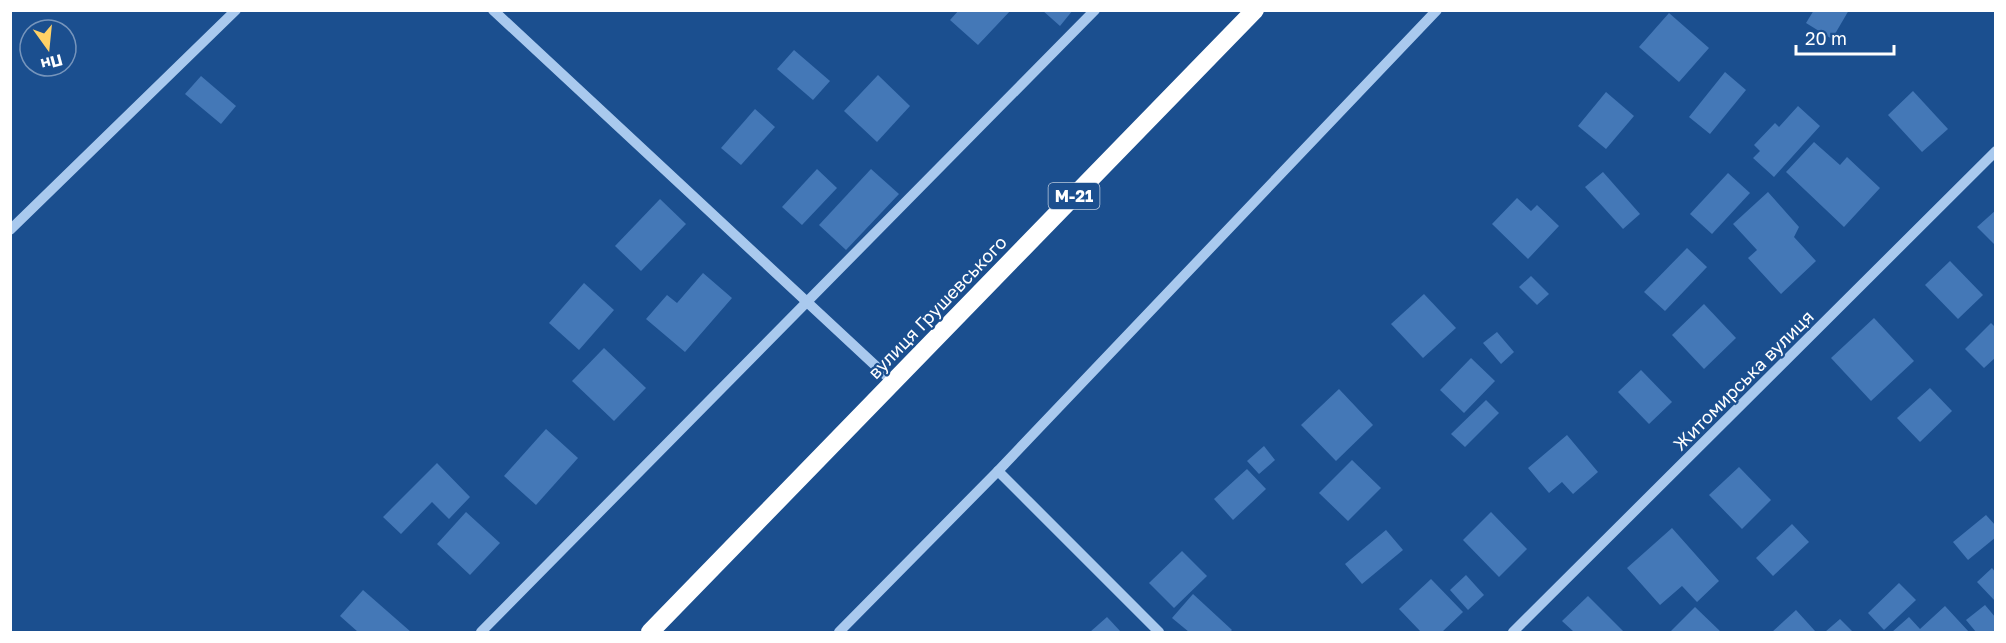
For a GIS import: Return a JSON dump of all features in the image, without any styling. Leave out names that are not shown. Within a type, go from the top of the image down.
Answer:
[{"type":"highway","name":"вулиця Грушевського","points":[[650,633],[1255,10]]},
{"type":"street","points":[[10,230],[236,10]]},
{"type":"street","points":[[493,10],[893,382]]},
{"type":"street","points":[[481,633],[1095,10]]},
{"type":"street","points":[[839,633],[998,471],[1437,10]]},
{"type":"street","name":"Житомирська вулиця","points":[[1513,633],[1995,151]]},
{"type":"street","points":[[998,471],[1159,633]]},
{"type":"building","points":[[959,10],[1011,10],[978,45],[950,20]]},
{"type":"building","points":[[1042,10],[1073,10],[1060,26]]},
{"type":"building","points":[[1814,10],[1849,10],[1832,39],[1806,23]]},
{"type":"building","points":[[1669,13],[1709,48],[1679,82],[1639,47]]},
{"type":"building","points":[[794,50],[830,81],[813,100],[777,69]]},
{"type":"building","points":[[1725,72],[1746,90],[1710,134],[1689,117]]},
{"type":"building","points":[[878,75],[910,106],[877,142],[844,111]]},
{"type":"building","points":[[201,76],[236,106],[221,124],[185,94]]},
{"type":"building","points":[[1913,91],[1948,129],[1922,152],[1888,115]]},
{"type":"building","points":[[1606,92],[1634,116],[1606,149],[1578,126]]},
{"type":"building","points":[[1798,106],[1820,126],[1774,177],[1753,158],[1760,151],[1754,145],[1775,123],[1779,127]]},
{"type":"building","points":[[755,109],[775,127],[741,165],[721,148]]},
{"type":"building","points":[[1814,142],[1840,165],[1847,157],[1880,188],[1844,227],[1786,172]]},
{"type":"building","points":[[817,169],[837,188],[802,225],[782,207]]},
{"type":"building","points":[[871,169],[899,194],[846,250],[819,225]]},
{"type":"building","points":[[1603,172],[1640,214],[1623,229],[1585,187]]},
{"type":"building","points":[[1728,173],[1750,193],[1712,234],[1690,214]]},
{"type":"building","points":[[1768,192],[1799,227],[1794,237],[1816,261],[1781,294],[1748,258],[1757,250],[1733,224]]},
{"type":"building","points":[[1517,198],[1531,211],[1537,205],[1559,226],[1528,259],[1492,224]]},
{"type":"building","points":[[660,199],[686,224],[641,271],[615,246]]},
{"type":"building","points":[[1996,210],[1996,246],[1977,227]]},
{"type":"building","points":[[1687,248],[1707,267],[1665,311],[1644,292]]},
{"type":"building","points":[[1950,261],[1983,295],[1958,319],[1925,285]]},
{"type":"building","points":[[703,273],[732,298],[685,352],[646,319],[667,295],[677,303]]},
{"type":"building","points":[[1531,276],[1549,294],[1537,305],[1519,287]]},
{"type":"building","points":[[584,283],[614,310],[579,350],[549,323]]},
{"type":"building","points":[[1424,294],[1456,328],[1423,358],[1391,324]]},
{"type":"building","points":[[1704,304],[1736,338],[1704,369],[1672,335]]},
{"type":"building","points":[[1874,318],[1914,361],[1871,401],[1831,358]]},
{"type":"building","points":[[1991,323],[1996,328],[1996,357],[1984,368],[1965,349]]},
{"type":"building","points":[[1497,332],[1514,352],[1501,364],[1483,343]]},
{"type":"building","points":[[604,348],[646,388],[614,421],[572,381]]},
{"type":"building","points":[[1471,358],[1495,381],[1464,413],[1440,390]]},
{"type":"building","points":[[1641,370],[1672,402],[1649,424],[1618,392]]},
{"type":"building","points":[[1930,388],[1952,411],[1920,442],[1897,418]]},
{"type":"building","points":[[1339,389],[1373,425],[1336,461],[1301,425]]},
{"type":"building","points":[[1486,400],[1499,413],[1465,447],[1451,434]]},
{"type":"building","points":[[546,429],[578,458],[536,505],[504,476]]},
{"type":"building","points":[[1567,435],[1598,472],[1573,494],[1562,482],[1549,493],[1528,468]]},
{"type":"building","points":[[1264,446],[1275,460],[1259,474],[1247,461]]},
{"type":"building","points":[[1352,460],[1381,488],[1348,521],[1319,493]]},
{"type":"building","points":[[437,463],[470,497],[449,519],[432,502],[401,534],[383,517]]},
{"type":"building","points":[[1739,467],[1771,500],[1742,529],[1709,495]]},
{"type":"building","points":[[1247,469],[1266,489],[1233,520],[1214,499]]},
{"type":"building","points":[[466,512],[500,543],[470,575],[437,544]]},
{"type":"building","points":[[1491,512],[1527,549],[1499,577],[1463,540]]},
{"type":"building","points":[[1986,515],[1996,526],[1996,537],[1968,560],[1953,542]]},
{"type":"building","points":[[1792,524],[1809,542],[1773,576],[1756,558]]},
{"type":"building","points":[[1672,528],[1719,581],[1697,602],[1682,586],[1660,605],[1627,568]]},
{"type":"building","points":[[1386,530],[1403,550],[1362,584],[1345,564]]},
{"type":"building","points":[[1182,551],[1207,576],[1174,608],[1149,583]]},
{"type":"building","points":[[1992,568],[1996,573],[1996,602],[1977,582]]},
{"type":"building","points":[[1466,575],[1484,595],[1468,610],[1450,590]]},
{"type":"building","points":[[1431,579],[1463,612],[1442,632],[1421,632],[1399,609]]},
{"type":"building","points":[[1899,583],[1916,600],[1884,630],[1868,613]]},
{"type":"building","points":[[363,590],[411,632],[358,632],[340,616]]},
{"type":"building","points":[[1193,594],[1232,630],[1230,632],[1189,632],[1172,618]]},
{"type":"building","points":[[1588,596],[1624,632],[1574,632],[1562,621]]},
{"type":"building","points":[[1985,605],[1996,618],[1996,632],[1976,632],[1966,620]]},
{"type":"building","points":[[1945,606],[1969,632],[1892,632],[1909,617],[1920,629]]},
{"type":"building","points":[[1695,607],[1721,632],[1670,632]]},
{"type":"building","points":[[1796,610],[1815,631],[1772,632]]},
{"type":"building","points":[[1107,617],[1121,632],[1090,632]]},
{"type":"building","points":[[1840,619],[1853,632],[1825,632]]}]
